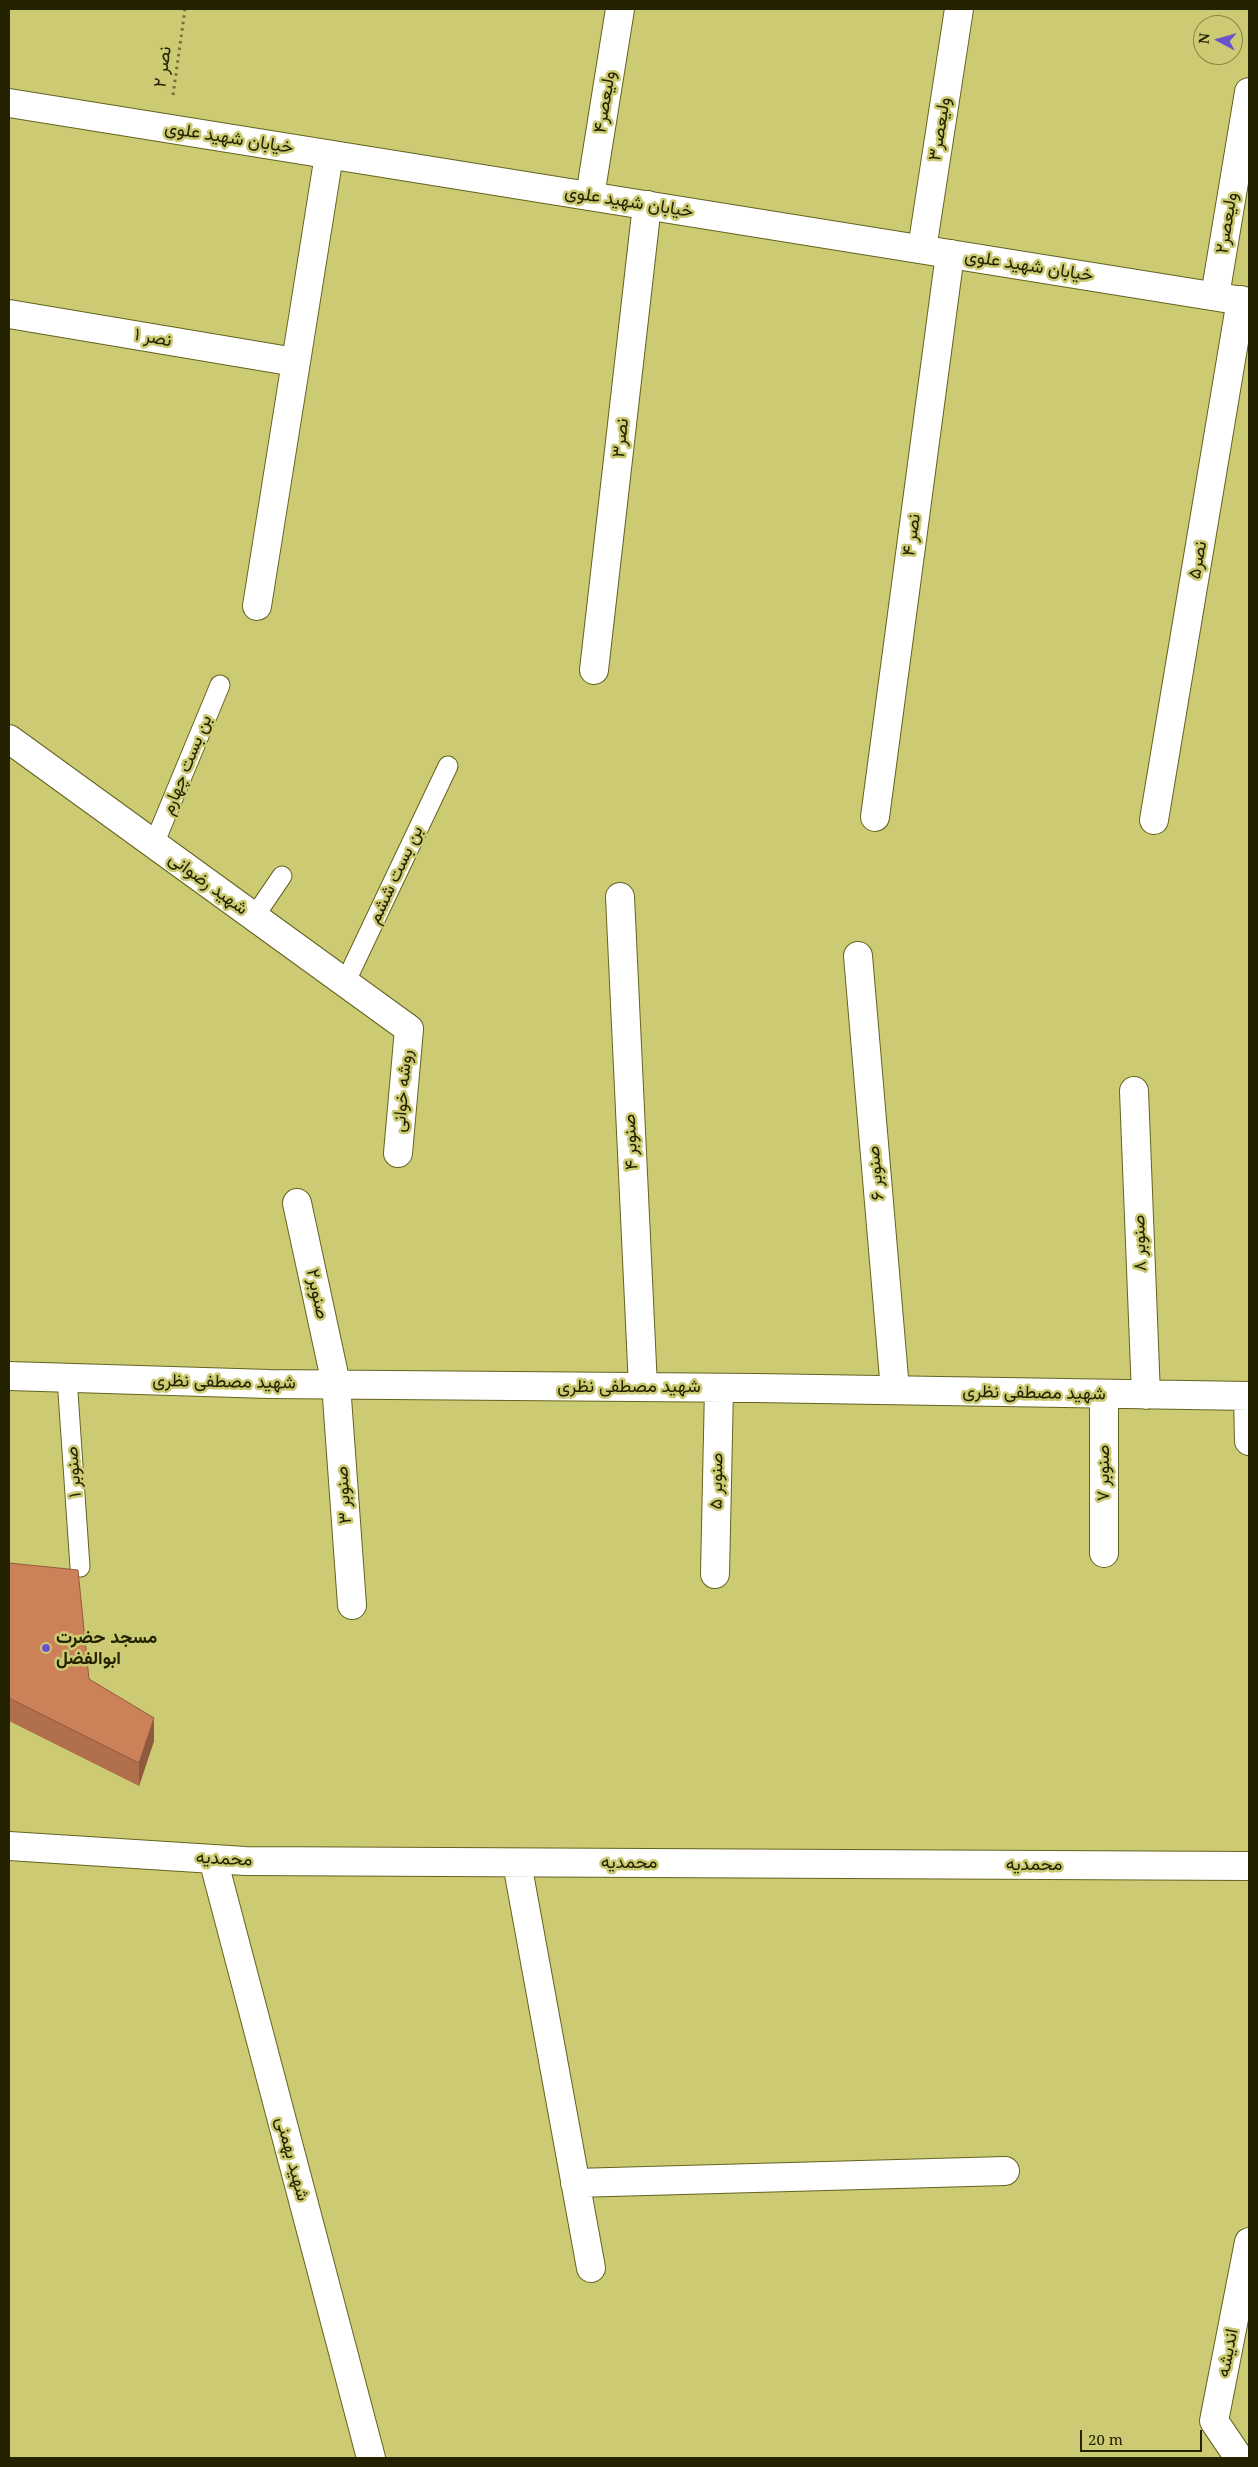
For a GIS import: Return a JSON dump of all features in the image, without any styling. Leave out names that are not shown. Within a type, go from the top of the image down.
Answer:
[{"type":"street","name":"ولیعصر۴","points":[[590,196],[620,9]]},
{"type":"street","name":"ولیعصر۳","points":[[922,249],[959,9]]},
{"type":"street","name":"ولیعصر۲","points":[[1235,299],[1249,92]]},
{"type":"street","name":"خیابان شهید علوی","points":[[9,103],[1235,299]]},
{"type":"street","points":[[257,606],[329,155]]},
{"type":"street","name":"نصر۳","points":[[594,670],[647,205]]},
{"type":"street","name":"نصر ۴","points":[[874,817],[950,254]]},
{"type":"street","name":"نصر۵","points":[[1154,820],[1235,299]]},
{"type":"street","name":"نصر ۱","points":[[9,319],[295,362]]},
{"type":"street","name":"شهید رضوانی","points":[[9,739],[409,1028]]},
{"type":"street","name":"صنوبر ۴","points":[[620,897],[643,1387]]},
{"type":"street","name":"صنوبر ۶","points":[[858,956],[895,1390]]},
{"type":"street","name":"روشه خوانی","points":[[398,1153],[409,1028]]},
{"type":"street","name":"صنوبر ۸","points":[[1134,1091],[1146,1395]]},
{"type":"street","name":"صنوبر۲","points":[[297,1203],[336,1384]]},
{"type":"street","name":"شهید مصطفی نظری","points":[[9,1376],[336,1384],[1249,1396]]},
{"type":"street","name":"صنوبر ۳","points":[[336,1384],[352,1605]]},
{"type":"street","name":"صنوبر ۵","points":[[715,1574],[719,1388]]},
{"type":"street","name":"صنوبر ۷","points":[[1104,1394],[1104,1552]]},
{"type":"street","points":[[1249,1396],[1249,1441]]},
{"type":"street","name":"محمدیه","points":[[9,1846],[213,1860],[1249,1866]]},
{"type":"street","name":"شهید بهمنی","points":[[213,1860],[371,2458]]},
{"type":"street","points":[[517,1863],[591,2268]]},
{"type":"street","points":[[575,2183],[1005,2171]]},
{"type":"street","name":"اندیشه","points":[[1239,2458],[1214,2421],[1249,2242]]},
{"type":"lane","name":"بن بست چهارم","points":[[154,844],[220,685]]},
{"type":"lane","name":"بن بست ششم","points":[[345,983],[448,766]]},
{"type":"lane","points":[[254,917],[282,876]]},
{"type":"lane","name":"صنوبر ۱","points":[[67,1378],[80,1567]]},
{"type":"path","name":"نصر ۲","points":[[169,129],[185,9]]},
{"type":"building","name":"مسجد حضرت ابوالفضل","points":[[9,1563],[78,1570],[89,1679],[154,1718],[139,1763],[9,1698]]},
{"type":"place","name":"مسجد حضرت ابوالفضل","points":[[46,1648]]}]
